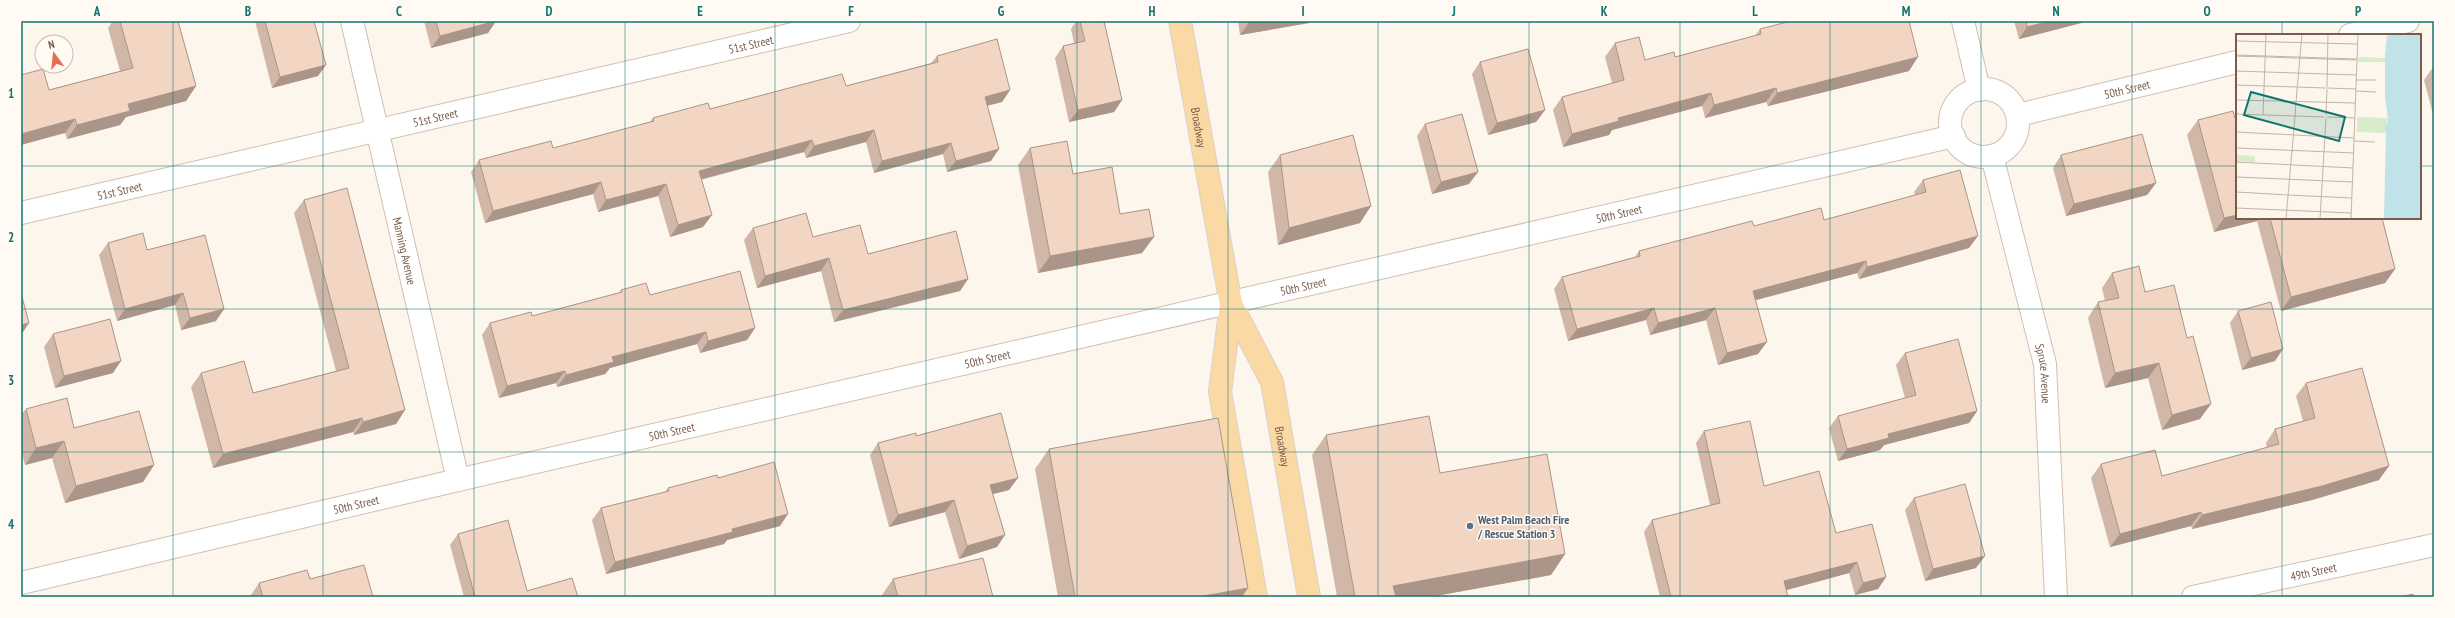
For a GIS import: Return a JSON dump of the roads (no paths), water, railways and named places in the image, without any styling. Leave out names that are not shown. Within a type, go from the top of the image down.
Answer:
[{"type":"main road","name":"Broadway","points":[[1180,21],[1231,304],[1220,392],[1256,597]]},
{"type":"main road","name":"Broadway","points":[[1231,304],[1272,382],[1309,597]]},
{"type":"street","name":"Manning Avenue","points":[[352,21],[458,480]]},
{"type":"street","name":"51st Street","points":[[21,213],[849,21]]},
{"type":"street","points":[[1963,21],[1979,90]]},
{"type":"street","points":[[2354,34],[2408,21]]},
{"type":"street","name":"50th Street","points":[[2018,115],[2236,62]]},
{"type":"street","points":[[1989,89],[2007,98],[2018,115],[2017,131],[2010,145],[2002,152],[1992,156],[1969,153],[1960,146],[1951,127],[1954,107],[1969,93],[1979,90],[1989,89]]},
{"type":"street","name":"50th Street","points":[[21,583],[458,480],[1231,304],[1410,260],[1954,136]]},
{"type":"street","name":"Spruce Avenue","points":[[1992,156],[2045,364],[2056,597]]},
{"type":"street","name":"49th Street","points":[[2193,597],[2434,545]]},
{"type":"place","name":"West Palm Beach Fire / Rescue Station 3","points":[[1470,526]]}]
